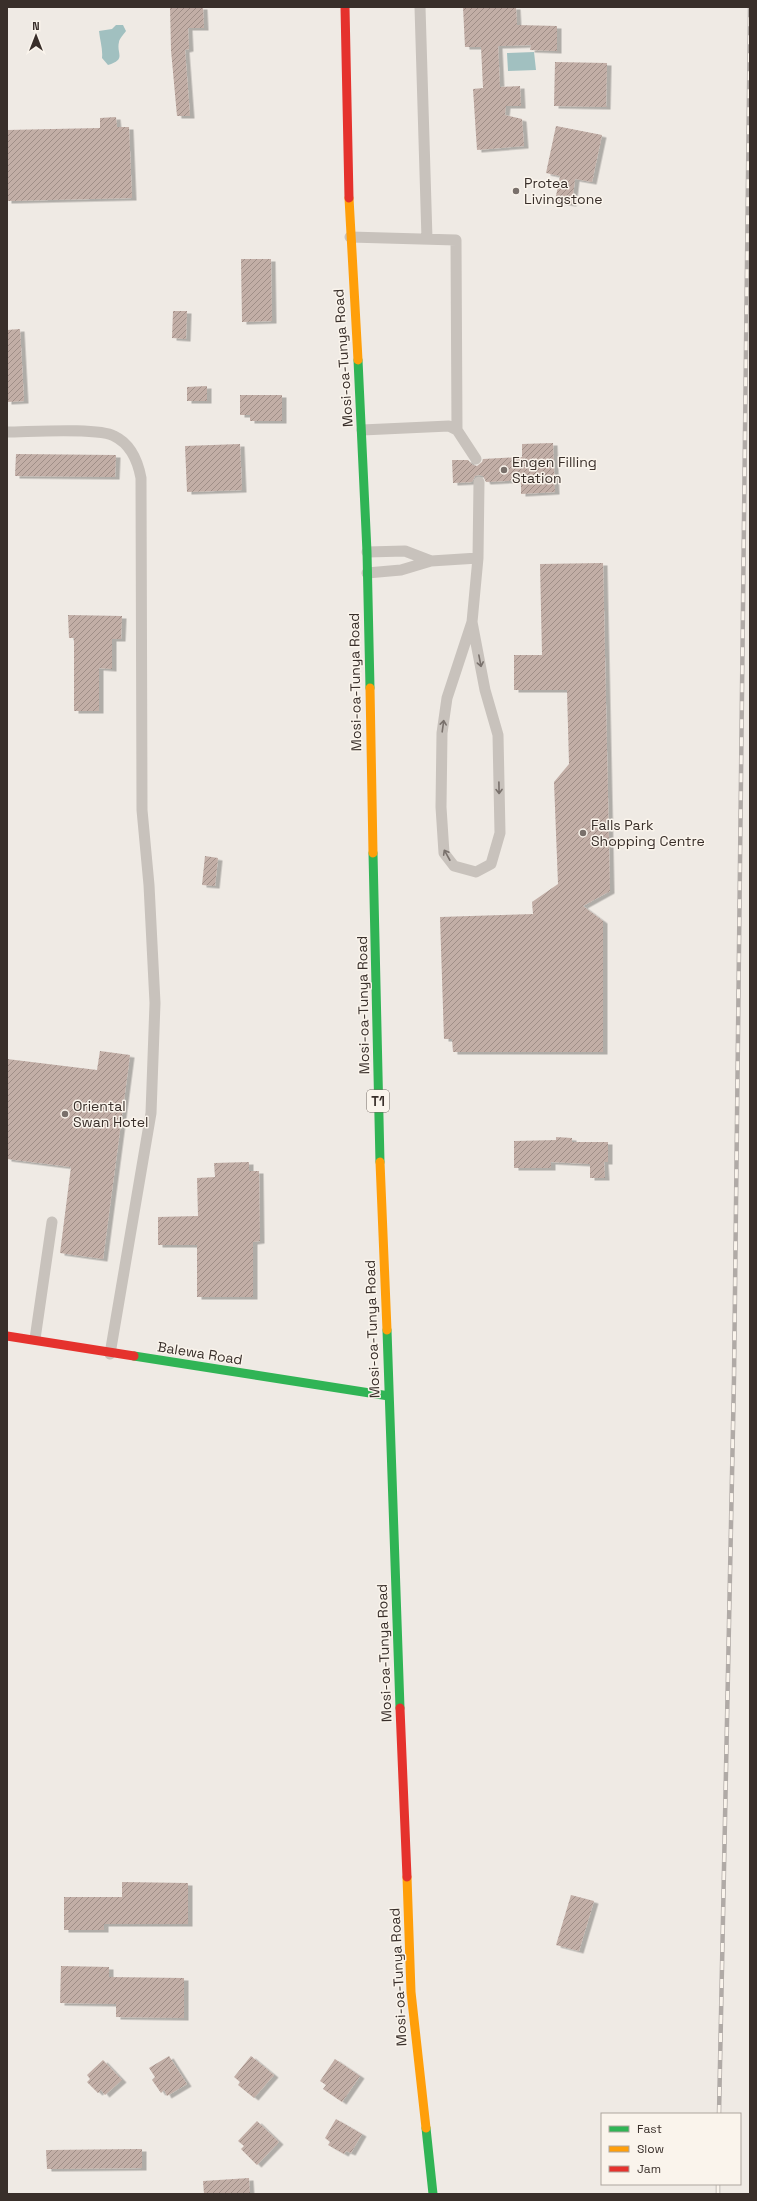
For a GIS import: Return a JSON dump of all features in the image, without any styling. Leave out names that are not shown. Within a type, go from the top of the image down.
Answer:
[{"type":"main road","name":"Mosi-oa-Tunya Road","points":[[345,7],[350,237],[362,430],[367,552],[366,573],[379,1126],[411,1992],[433,2194]]},
{"type":"main road","name":"Balewa Road","points":[[7,1336],[35,1339],[110,1354],[389,1396]]},
{"type":"lane","points":[[420,7],[427,239]]},
{"type":"lane","points":[[350,237],[456,240],[457,430]]},
{"type":"lane","points":[[362,430],[449,426],[457,430],[476,459]]},
{"type":"lane","points":[[7,432],[97,432],[114,435],[124,442],[133,454],[142,478],[142,810],[149,885],[155,1003],[151,1113],[110,1354]]},
{"type":"lane","points":[[472,622],[485,690],[498,735],[500,833],[492,864],[476,872],[454,866],[444,852],[441,807],[442,733],[447,698],[472,622],[478,558],[479,482]]},
{"type":"lane","points":[[367,552],[405,551],[431,561]]},
{"type":"lane","points":[[366,573],[401,570],[431,561],[478,558]]},
{"type":"lane","points":[[35,1339],[52,1222]]},
{"type":"water","points":[[116,25],[123,25],[126,31],[119,41],[119,58],[114,63],[108,65],[102,58],[99,31],[112,29]]},
{"type":"water","points":[[534,52],[536,70],[508,71],[507,53]]},
{"type":"building","points":[[170,7],[203,7],[204,28],[188,28],[189,49],[185,50],[190,116],[177,116],[171,50]]},
{"type":"building","points":[[463,7],[516,7],[517,25],[557,26],[557,51],[530,50],[531,45],[498,46],[500,87],[520,86],[521,106],[506,106],[505,115],[522,119],[524,146],[477,150],[473,89],[483,88],[481,47],[465,47]]},
{"type":"building","points":[[555,62],[607,63],[606,107],[554,106]]},
{"type":"building","points":[[116,117],[117,127],[129,127],[132,198],[7,201],[7,130],[100,128],[100,118]]},
{"type":"building","points":[[556,126],[602,135],[592,182],[575,179],[572,204],[555,201],[560,176],[546,173]]},
{"type":"building","points":[[241,259],[271,259],[272,321],[242,322]]},
{"type":"building","points":[[173,311],[187,311],[186,339],[172,338]]},
{"type":"building","points":[[20,329],[24,401],[7,402],[7,330]]},
{"type":"building","points":[[207,386],[207,401],[187,401],[187,387]]},
{"type":"building","points":[[240,395],[282,395],[282,421],[250,421],[250,415],[240,415]]},
{"type":"building","name":"Engen Filling Station","points":[[553,443],[555,492],[521,494],[521,480],[486,482],[483,476],[479,475],[475,476],[472,482],[453,483],[452,460],[468,460],[473,465],[477,466],[483,459],[522,457],[522,444]]},
{"type":"building","points":[[240,444],[242,490],[187,492],[185,446]]},
{"type":"building","points":[[16,454],[116,455],[115,477],[15,476]]},
{"type":"building","name":"Falls Park Shopping Centre","points":[[603,563],[610,891],[583,906],[603,921],[603,1052],[453,1052],[452,1039],[444,1039],[440,917],[533,914],[532,902],[558,884],[554,782],[569,764],[567,690],[514,690],[514,655],[542,655],[540,564]]},
{"type":"building","points":[[68,615],[122,616],[121,639],[112,639],[112,669],[99,668],[99,711],[74,711],[74,638],[69,638]]},
{"type":"building","points":[[205,856],[218,858],[215,886],[202,885]]},
{"type":"building","name":"Oriental Swan Hotel","points":[[100,1051],[130,1055],[103,1259],[60,1253],[71,1167],[7,1159],[7,1059],[97,1070]]},
{"type":"building","points":[[556,1137],[572,1138],[572,1142],[608,1142],[608,1162],[604,1162],[605,1178],[590,1178],[590,1164],[551,1162],[551,1168],[514,1168],[514,1141],[556,1140]]},
{"type":"building","points":[[249,1162],[249,1171],[259,1171],[260,1241],[253,1242],[253,1297],[197,1297],[197,1245],[158,1245],[158,1217],[198,1216],[197,1178],[215,1177],[214,1163]]},
{"type":"building","points":[[122,1882],[188,1883],[188,1924],[104,1924],[104,1930],[64,1930],[64,1897],[122,1897]]},
{"type":"building","points":[[571,1895],[594,1901],[579,1951],[556,1945]]},
{"type":"building","points":[[61,1966],[109,1967],[109,1977],[184,1978],[184,2018],[116,2017],[116,2004],[60,2003]]},
{"type":"building","points":[[169,2056],[187,2084],[167,2096],[164,2090],[161,2093],[152,2080],[155,2077],[149,2068]]},
{"type":"building","points":[[251,2056],[274,2075],[254,2098],[238,2085],[240,2082],[234,2077]]},
{"type":"building","points":[[335,2059],[360,2076],[342,2102],[323,2089],[326,2085],[320,2081]]},
{"type":"building","points":[[103,2060],[122,2080],[105,2095],[101,2090],[98,2093],[87,2082],[90,2079],[87,2075]]},
{"type":"building","points":[[336,2119],[362,2134],[351,2153],[346,2151],[344,2154],[328,2145],[330,2142],[325,2138]]},
{"type":"building","points":[[257,2121],[279,2142],[257,2165],[241,2149],[244,2146],[238,2141]]},
{"type":"building","points":[[142,2149],[142,2168],[47,2169],[46,2150]]},
{"type":"building","points":[[249,2178],[250,2194],[204,2194],[203,2181]]},
{"type":"railway","points":[[719,2113],[734,1378],[750,7]]},
{"type":"railway","points":[[718,2185],[718,2194]]},
{"type":"traffic: fast","points":[[358,360],[367,552],[370,688]]},
{"type":"traffic: fast","points":[[373,853],[380,1162]]},
{"type":"traffic: fast","points":[[387,1330],[400,1708]]},
{"type":"traffic: fast","points":[[134,1356],[389,1396]]},
{"type":"traffic: fast","points":[[426,2128],[433,2194]]},
{"type":"traffic: slow","points":[[349,198],[358,360]]},
{"type":"traffic: slow","points":[[370,688],[373,853]]},
{"type":"traffic: slow","points":[[380,1162],[387,1330]]},
{"type":"traffic: slow","points":[[407,1877],[411,1992],[426,2128]]},
{"type":"traffic: jam","points":[[345,7],[349,198]]},
{"type":"traffic: jam","points":[[7,1336],[134,1356]]},
{"type":"traffic: jam","points":[[400,1708],[407,1877]]},
{"type":"place","name":"Protea Livingstone","points":[[516,191]]},
{"type":"place","name":"Engen Filling Station","points":[[504,470]]},
{"type":"place","name":"Falls Park Shopping Centre","points":[[583,833]]},
{"type":"place","name":"Oriental Swan Hotel","points":[[65,1114]]}]
